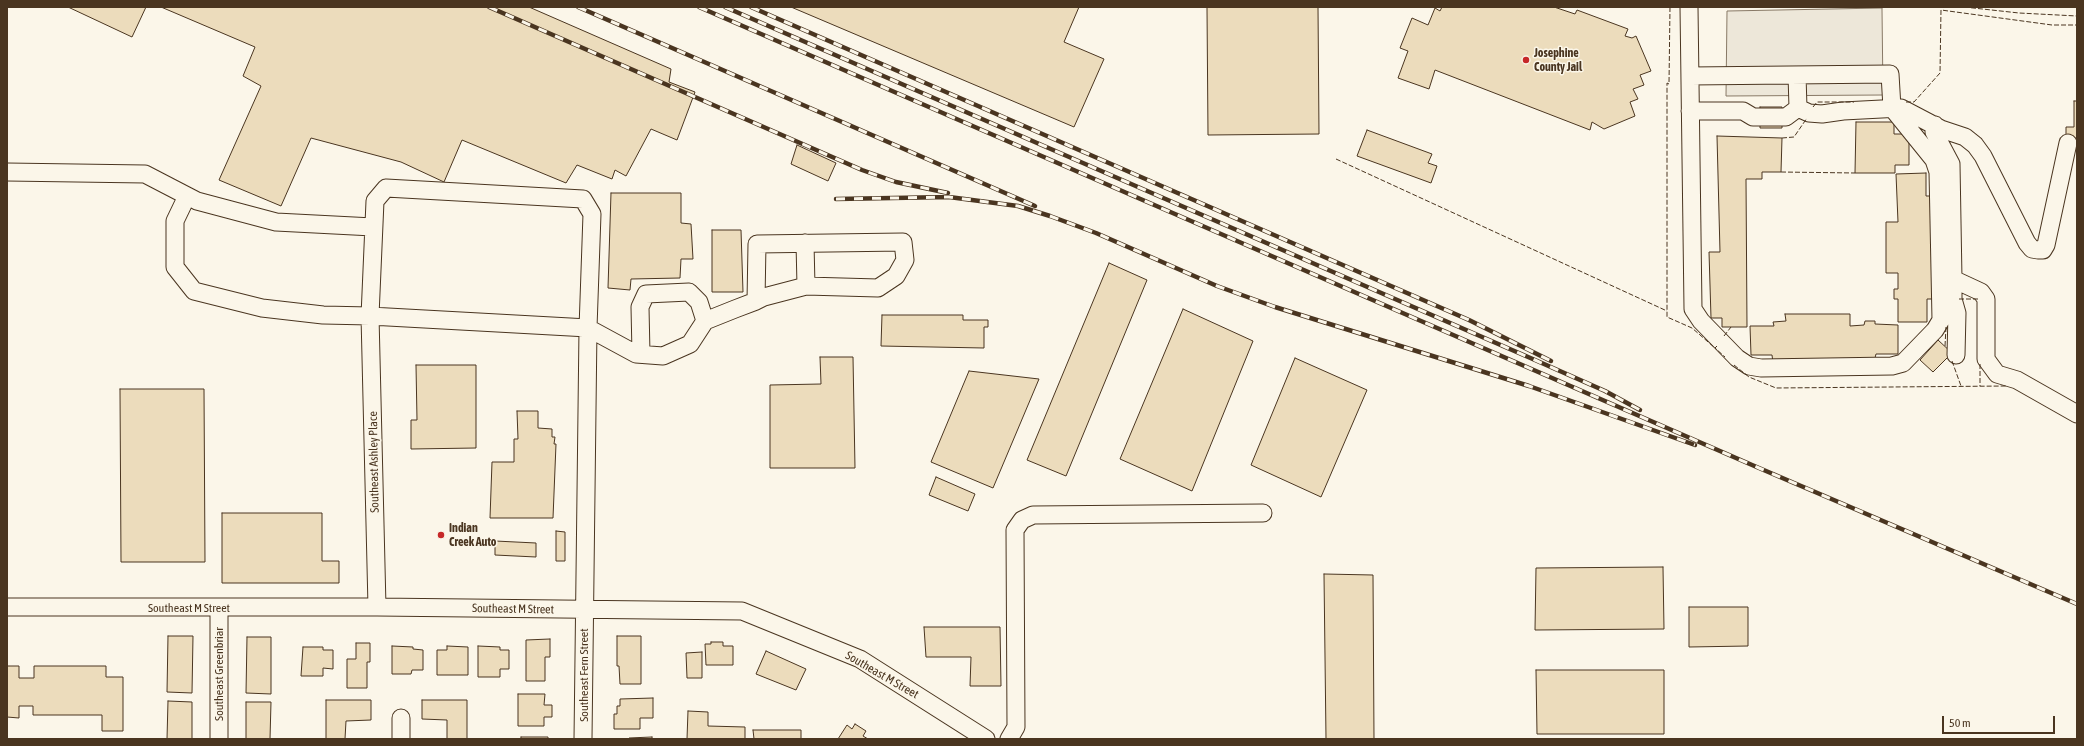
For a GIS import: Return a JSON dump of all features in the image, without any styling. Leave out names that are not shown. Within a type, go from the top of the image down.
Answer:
[{"type":"street","points":[[1689,7],[1693,309],[1701,321],[1737,358],[1749,366],[1761,368],[1892,366],[1903,363],[1936,330],[1941,320],[1938,172],[1934,160],[1892,108],[1890,74],[1690,76]]},
{"type":"street","points":[[1797,75],[1798,108]]},
{"type":"street","points":[[1690,111],[1743,111],[1753,117],[1786,117],[1798,108]]},
{"type":"street","points":[[1798,108],[1809,113],[1822,114],[1892,108],[1906,109],[1934,125],[1965,138],[1975,145],[1983,156],[2027,243],[2032,249],[2043,250],[2046,245],[2068,143]]},
{"type":"street","points":[[1934,125],[1934,132],[1951,164],[1953,299],[1957,313],[1956,355]]},
{"type":"street","points":[[7,172],[145,174],[197,202],[276,222],[374,227]]},
{"type":"street","name":"Southeast Ashley Place","points":[[377,607],[370,316],[375,201],[386,188],[584,199],[592,214],[588,328]]},
{"type":"street","points":[[187,196],[175,221],[175,267],[194,291],[262,308],[322,315],[370,316],[588,328],[636,354],[663,356],[690,344],[705,321],[756,301],[806,286],[878,288],[896,276],[905,260],[903,242],[758,244],[756,301]]},
{"type":"street","points":[[805,243],[806,286]]},
{"type":"street","points":[[1953,279],[1981,292],[1986,299],[1986,359],[1997,374],[2017,380],[2077,414]]},
{"type":"street","points":[[641,354],[640,307],[646,294],[689,292],[699,302],[705,321]]},
{"type":"street","name":"Southeast Fern Street","points":[[583,739],[588,328]]},
{"type":"street","points":[[1010,739],[1016,727],[1015,530],[1022,520],[1033,515],[1263,513]]},
{"type":"street","name":"Southeast M Street","points":[[7,607],[377,607],[742,611],[860,659],[986,739]]},
{"type":"street","name":"Southeast Greenbriar","points":[[219,608],[219,739]]},
{"type":"street","points":[[401,718],[401,739]]},
{"type":"shaded area","points":[[1882,8],[1883,95],[1726,96],[1727,11]]},
{"type":"building","points":[[68,7],[146,7],[132,37]]},
{"type":"building","points":[[161,7],[529,7],[671,69],[669,82],[695,92],[677,140],[651,129],[626,176],[615,170],[612,179],[577,165],[566,183],[462,140],[444,182],[401,162],[311,138],[281,206],[219,180],[261,86],[243,76],[255,47]]},
{"type":"building","points":[[791,7],[1079,7],[1064,42],[1104,59],[1074,127]]},
{"type":"building","points":[[1207,7],[1318,7],[1319,134],[1208,135]]},
{"type":"building","name":"Josephine County Jail","points":[[1442,7],[1554,7],[1575,14],[1577,10],[1628,29],[1625,36],[1632,38],[1636,36],[1651,71],[1640,75],[1644,85],[1633,89],[1638,99],[1630,102],[1635,116],[1604,129],[1592,122],[1590,130],[1435,70],[1429,89],[1398,78],[1408,51],[1400,48],[1412,18],[1428,25],[1435,8],[1440,11]]},
{"type":"building","points":[[2074,101],[2077,101],[2077,139],[2066,139],[2066,127],[2074,127]]},
{"type":"building","points":[[1760,107],[1782,107],[1782,128],[1760,128]]},
{"type":"building","points":[[1856,122],[1894,122],[1894,134],[1909,134],[1909,165],[1895,165],[1895,173],[1855,173]]},
{"type":"building","points":[[1367,130],[1432,154],[1428,163],[1437,166],[1431,183],[1357,156]]},
{"type":"building","points":[[1717,136],[1782,138],[1781,172],[1762,172],[1762,179],[1746,179],[1747,327],[1722,327],[1722,318],[1711,318],[1709,252],[1720,252]]},
{"type":"building","points":[[797,145],[836,163],[828,181],[791,164]]},
{"type":"building","points":[[1926,173],[1926,196],[1935,196],[1935,299],[1927,299],[1927,322],[1898,322],[1898,299],[1894,299],[1894,289],[1898,289],[1898,273],[1886,273],[1886,222],[1898,222],[1896,174]]},
{"type":"building","points":[[611,193],[681,193],[681,223],[691,224],[693,259],[681,259],[680,278],[631,279],[630,290],[608,288]]},
{"type":"building","points":[[712,230],[741,230],[743,292],[712,292]]},
{"type":"building","points":[[1109,263],[1147,280],[1066,476],[1027,460]]},
{"type":"building","points":[[1183,309],[1253,341],[1192,491],[1120,459]]},
{"type":"building","points":[[1785,314],[1850,314],[1850,326],[1864,325],[1865,321],[1875,321],[1875,324],[1898,325],[1898,354],[1876,354],[1874,362],[1773,363],[1772,355],[1751,355],[1750,326],[1774,326],[1773,322],[1786,321]]},
{"type":"building","points":[[882,315],[963,315],[963,320],[988,320],[988,327],[984,327],[984,348],[881,346]]},
{"type":"building","points":[[1938,340],[1952,353],[1933,372],[1920,360]]},
{"type":"building","points":[[820,357],[853,357],[855,468],[770,468],[770,385],[821,384]]},
{"type":"building","points":[[1295,358],[1367,390],[1321,497],[1251,465]]},
{"type":"building","points":[[416,365],[476,365],[476,448],[411,449],[411,420],[417,420]]},
{"type":"building","points":[[969,371],[1039,379],[993,488],[931,462]]},
{"type":"building","points":[[120,389],[204,389],[205,562],[121,562]]},
{"type":"building","points":[[517,411],[538,411],[538,428],[552,429],[552,437],[555,437],[553,518],[490,518],[492,462],[514,462],[514,439],[518,439]]},
{"type":"building","points":[[936,477],[975,494],[968,511],[929,495]]},
{"type":"building","points":[[222,513],[322,513],[322,561],[339,561],[339,583],[222,583]]},
{"type":"building","points":[[556,531],[565,532],[565,561],[556,561]]},
{"type":"building","points":[[495,541],[536,543],[536,557],[495,555]]},
{"type":"building","points":[[1663,567],[1664,629],[1535,630],[1536,568]]},
{"type":"building","points":[[1324,574],[1373,575],[1374,739],[1326,739]]},
{"type":"building","points":[[1689,607],[1748,607],[1748,646],[1689,647]]},
{"type":"building","points":[[924,627],[1000,627],[1001,686],[970,686],[971,657],[926,657]]},
{"type":"building","points":[[168,636],[193,636],[192,693],[167,692]]},
{"type":"building","points":[[617,636],[641,636],[641,684],[620,684],[619,666],[617,666]]},
{"type":"building","points":[[247,637],[271,637],[271,694],[246,693]]},
{"type":"building","points":[[550,639],[550,657],[545,657],[545,681],[526,681],[526,640]]},
{"type":"building","points":[[711,642],[723,642],[723,646],[733,646],[733,665],[706,665],[705,644],[711,644]]},
{"type":"building","points":[[356,643],[370,643],[370,662],[367,662],[367,688],[347,688],[347,659],[356,659]]},
{"type":"building","points":[[392,646],[413,647],[413,649],[423,650],[423,670],[412,670],[411,674],[392,674]]},
{"type":"building","points":[[447,646],[468,647],[468,675],[437,675],[437,650],[447,650]]},
{"type":"building","points":[[478,646],[500,647],[500,650],[509,650],[509,669],[500,669],[500,677],[478,677]]},
{"type":"building","points":[[303,647],[323,647],[323,650],[333,650],[333,669],[323,668],[323,676],[301,676]]},
{"type":"building","points":[[766,651],[806,669],[796,690],[756,674]]},
{"type":"building","points":[[702,652],[702,678],[687,678],[686,653]]},
{"type":"building","points":[[7,666],[19,666],[19,678],[34,678],[34,666],[106,666],[106,677],[123,677],[123,731],[102,731],[102,715],[33,715],[33,706],[19,706],[19,718],[7,717]]},
{"type":"building","points":[[1536,670],[1664,670],[1664,734],[1537,734]]},
{"type":"building","points":[[518,694],[545,694],[544,705],[552,705],[552,717],[544,717],[544,726],[518,726]]},
{"type":"building","points":[[653,698],[653,718],[640,718],[640,729],[614,729],[614,714],[617,714],[617,706],[620,706],[620,699]]},
{"type":"building","points":[[326,700],[371,700],[371,720],[346,721],[345,739],[326,739]]},
{"type":"building","points":[[422,700],[467,700],[467,739],[447,739],[447,720],[422,719]]},
{"type":"building","points":[[168,701],[192,702],[192,739],[167,739]]},
{"type":"building","points":[[246,702],[271,702],[270,739],[246,739]]},
{"type":"building","points":[[688,711],[708,712],[708,726],[745,727],[745,739],[687,739]]},
{"type":"building","points":[[855,724],[866,731],[863,736],[868,739],[838,739],[847,725],[852,729]]},
{"type":"building","points":[[753,730],[801,730],[801,739],[754,739]]},
{"type":"building","points":[[521,737],[548,737],[548,739],[521,739]]},
{"type":"building","points":[[652,737],[652,739],[629,739],[629,738]]},
{"type":"railway","points":[[489,7],[862,170],[896,182],[948,193]]},
{"type":"railway","points":[[578,7],[1035,206]]},
{"type":"railway","points":[[699,7],[1759,468],[2077,604]]},
{"type":"railway","points":[[725,7],[1535,360],[1605,391],[1640,410]]},
{"type":"railway","points":[[751,7],[1469,320],[1551,361]]},
{"type":"railway","points":[[836,199],[949,197],[1018,206],[1096,233],[1217,286],[1275,307],[1529,386],[1695,445]]},
{"type":"fence","points":[[1670,7],[1669,84],[1667,83],[1667,317],[1692,328],[1715,348]]},
{"type":"fence","points":[[1964,7],[2019,13],[2077,16]]},
{"type":"fence","points":[[1906,102],[1914,102],[1940,73],[1941,10],[2052,25],[2077,25]]},
{"type":"fence","points":[[1813,107],[1817,102],[1854,102]]},
{"type":"fence","points":[[1782,138],[1794,137],[1807,118]]},
{"type":"fence","points":[[1336,159],[1667,311]]},
{"type":"fence","points":[[1781,172],[1855,173]]},
{"type":"fence","points":[[1959,299],[1979,299]]},
{"type":"fence","points":[[1724,336],[1731,327]]},
{"type":"fence","points":[[1945,346],[1946,327]]},
{"type":"fence","points":[[1717,346],[1715,348],[1725,357]]},
{"type":"fence","points":[[1952,361],[1961,386]]},
{"type":"fence","points":[[1980,364],[1980,386]]},
{"type":"fence","points":[[1734,365],[1749,377],[1776,388],[2006,386]]},
{"type":"place","name":"Josephine County Jail","points":[[1526,60]]},
{"type":"place","name":"Indian Creek Auto","points":[[441,535]]}]
